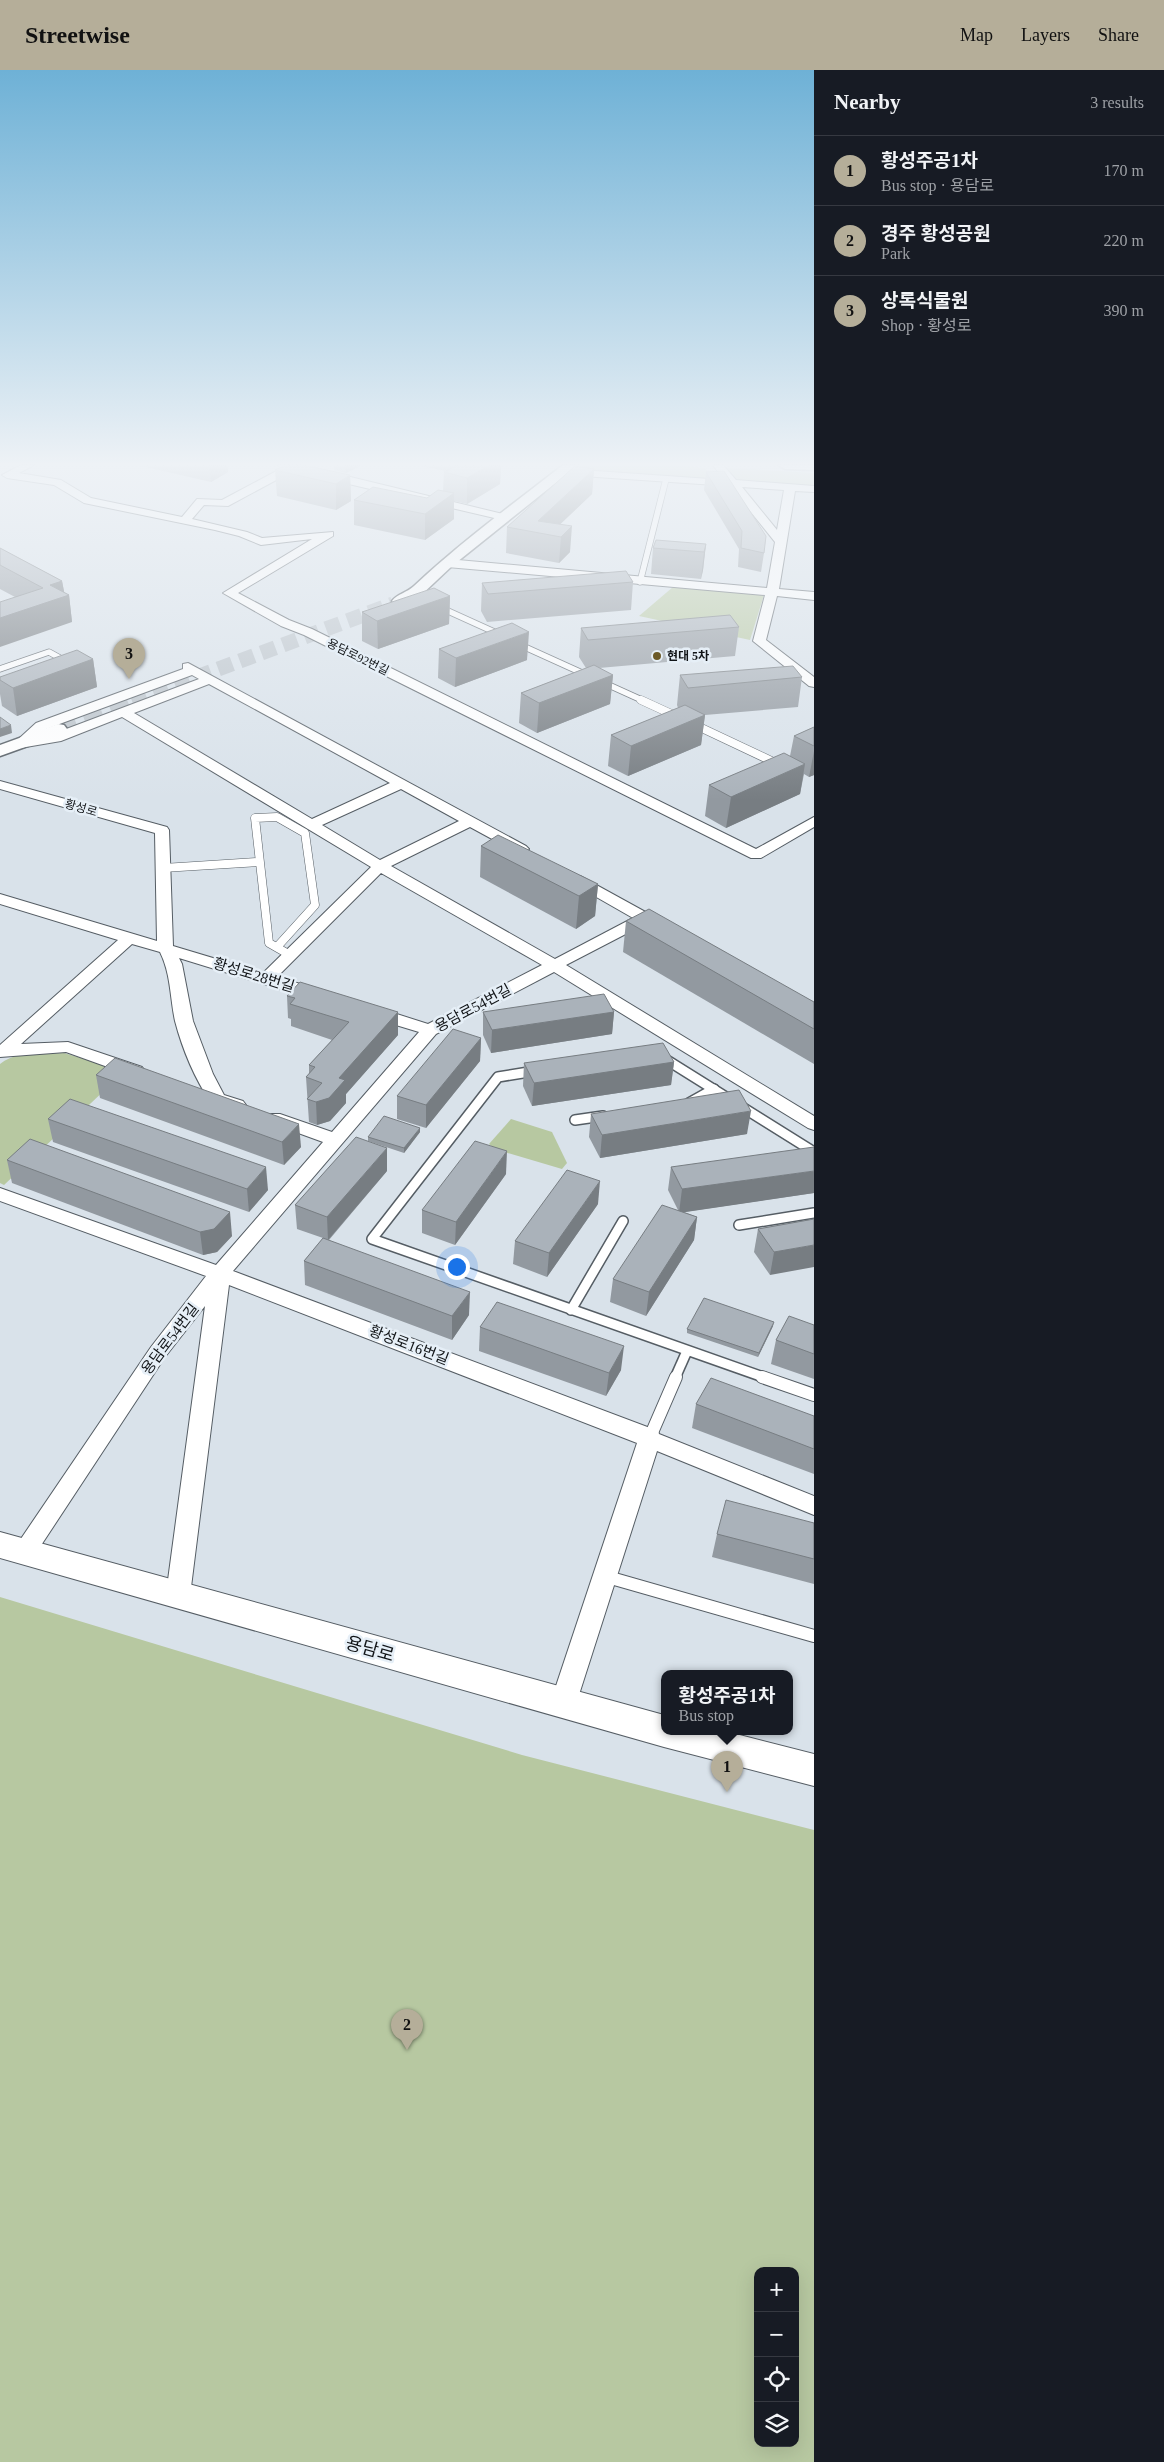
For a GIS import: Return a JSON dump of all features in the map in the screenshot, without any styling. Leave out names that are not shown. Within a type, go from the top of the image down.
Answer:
[{"type":"main road","name":"용담로","points":[[12,1548],[661,1730]]},
{"type":"main road","name":"용담로","points":[[680,1735],[814,1770]]},
{"type":"street","name":"용담로92번길","points":[[257,577],[229,593],[285,624],[308,632],[756,855],[814,821]]},
{"type":"street","points":[[412,598],[433,577]]},
{"type":"street","points":[[585,577],[814,596]]},
{"type":"street","points":[[775,577],[759,641],[814,683]]},
{"type":"street","points":[[20,744],[41,726],[190,669],[535,856]]},
{"type":"street","points":[[20,744],[56,738],[210,680]]},
{"type":"street","points":[[124,713],[380,866],[554,965],[814,1124]]},
{"type":"street","points":[[0,751],[58,729]]},
{"type":"street","points":[[311,825],[402,783]]},
{"type":"street","name":"황성로","points":[[0,785],[162,830],[163,868]]},
{"type":"street","points":[[266,979],[284,951],[380,866],[470,821]]},
{"type":"street","points":[[163,868],[165,947],[174,964],[184,1020],[204,1074],[218,1099]]},
{"type":"street","points":[[560,871],[670,932]]},
{"type":"street","name":"황성로28번길","points":[[0,899],[165,947],[339,1002]]},
{"type":"street","name":"용담로54번길","points":[[12,1548],[158,1352],[220,1273],[430,1030],[645,918]]},
{"type":"street","points":[[2,1052],[131,937]]},
{"type":"street","points":[[357,1007],[430,1030]]},
{"type":"street","points":[[2,1052],[68,1047],[152,1076]]},
{"type":"street","points":[[190,1089],[335,1140]]},
{"type":"street","name":"황성로16번길","points":[[0,1194],[220,1273],[650,1437],[814,1506]]},
{"type":"street","points":[[178,1595],[220,1273]]},
{"type":"street","points":[[563,1704],[650,1437]]},
{"type":"lane","points":[[640,582],[641,577]]},
{"type":"lane","points":[[431,603],[781,765]]},
{"type":"lane","points":[[0,669],[49,652],[74,666],[65,669]]},
{"type":"lane","points":[[277,817],[306,833],[315,905],[284,951],[269,943],[258,862],[255,818],[277,817]]},
{"type":"lane","points":[[163,868],[258,862]]},
{"type":"lane","points":[[655,1052],[814,1152]]},
{"type":"lane","points":[[547,1070],[498,1078],[372,1239],[814,1395]]},
{"type":"lane","points":[[679,1105],[688,1103],[714,1089]]},
{"type":"lane","points":[[575,1120],[613,1115]]},
{"type":"lane","points":[[739,1225],[814,1213]]},
{"type":"lane","points":[[571,1310],[623,1221]]},
{"type":"lane","points":[[650,1437],[687,1351]]},
{"type":"lane","points":[[604,1576],[814,1636]]},
{"type":"green space","points":[[673,587],[764,595],[750,640],[639,616]]},
{"type":"green space","points":[[64,1053],[125,1071],[4,1185],[0,1183],[0,1064],[22,1055]]},
{"type":"green space","points":[[511,1119],[552,1132],[567,1163],[562,1169],[494,1149],[489,1144]]},
{"type":"green space","points":[[0,1597],[522,1755],[814,1830],[814,2462],[0,2462]]},
{"type":"building","points":[[22,577],[54,577],[62,581],[50,585],[69,595],[0,618],[0,602],[43,588]]},
{"type":"building","points":[[558,577],[630,577],[633,582],[488,594],[482,583]]},
{"type":"building","points":[[434,588],[450,596],[377,621],[362,612]]},
{"type":"building","points":[[730,615],[739,627],[588,640],[581,628]]},
{"type":"building","points":[[512,623],[529,632],[456,658],[439,649]]},
{"type":"building","points":[[77,650],[93,659],[13,688],[0,680],[0,677]]},
{"type":"building","points":[[594,665],[613,675],[539,703],[521,693]]},
{"type":"building","points":[[793,666],[802,677],[688,688],[680,675]]},
{"type":"building","points":[[685,705],[705,715],[631,746],[611,735]]},
{"type":"building","points":[[0,717],[11,725],[0,729]]},
{"type":"building","points":[[814,727],[814,746],[794,736]]},
{"type":"building","points":[[784,753],[805,764],[731,797],[709,785]]},
{"type":"building","points":[[498,835],[598,884],[579,896],[481,846]]},
{"type":"building","points":[[649,909],[814,1002],[814,1029],[626,921]]},
{"type":"building","points":[[300,982],[398,1012],[339,1078],[345,1080],[329,1098],[316,1102],[307,1099],[322,1083],[306,1077],[315,1067],[309,1065],[349,1022],[290,1004],[295,998],[287,996]]},
{"type":"building","points":[[604,994],[614,1012],[492,1030],[483,1012]]},
{"type":"building","points":[[453,1029],[481,1038],[426,1105],[397,1096]]},
{"type":"building","points":[[663,1043],[674,1062],[534,1083],[524,1063]]},
{"type":"building","points":[[115,1058],[299,1124],[282,1142],[96,1075]]},
{"type":"building","points":[[739,1090],[751,1111],[602,1135],[591,1114]]},
{"type":"building","points":[[70,1099],[266,1167],[247,1189],[48,1119]]},
{"type":"building","points":[[384,1116],[420,1128],[404,1148],[368,1137]]},
{"type":"building","points":[[356,1137],[387,1148],[327,1217],[295,1205]]},
{"type":"building","points":[[30,1139],[230,1212],[214,1229],[200,1232],[7,1160]]},
{"type":"building","points":[[475,1141],[507,1151],[456,1222],[422,1210]]},
{"type":"building","points":[[814,1147],[814,1171],[682,1189],[671,1167]]},
{"type":"building","points":[[567,1170],[600,1181],[549,1253],[515,1241]]},
{"type":"building","points":[[662,1205],[697,1217],[649,1292],[613,1279]]},
{"type":"building","points":[[814,1219],[814,1245],[774,1252],[758,1229]]},
{"type":"building","points":[[323,1238],[470,1292],[452,1316],[304,1261]]},
{"type":"building","points":[[704,1298],[774,1322],[759,1353],[687,1329]]},
{"type":"building","points":[[497,1302],[624,1346],[609,1373],[480,1327]]},
{"type":"building","points":[[789,1316],[814,1325],[814,1354],[776,1340]]},
{"type":"building","points":[[711,1378],[814,1416],[814,1449],[696,1404]]},
{"type":"building","points":[[726,1500],[814,1523],[814,1559],[717,1534]]},
{"type":"tunnel","points":[[132,701],[393,604]]},
{"type":"tunnel","points":[[58,729],[136,700]]},
{"type":"place","name":"현대 5차","points":[[657,656]]},
{"type":"place","name":"상록식물원","points":[[129,679]]},
{"type":"place","name":"황성주공1차","points":[[727,1792]]},
{"type":"place","name":"경주 황성공원","points":[[407,2050]]}]
